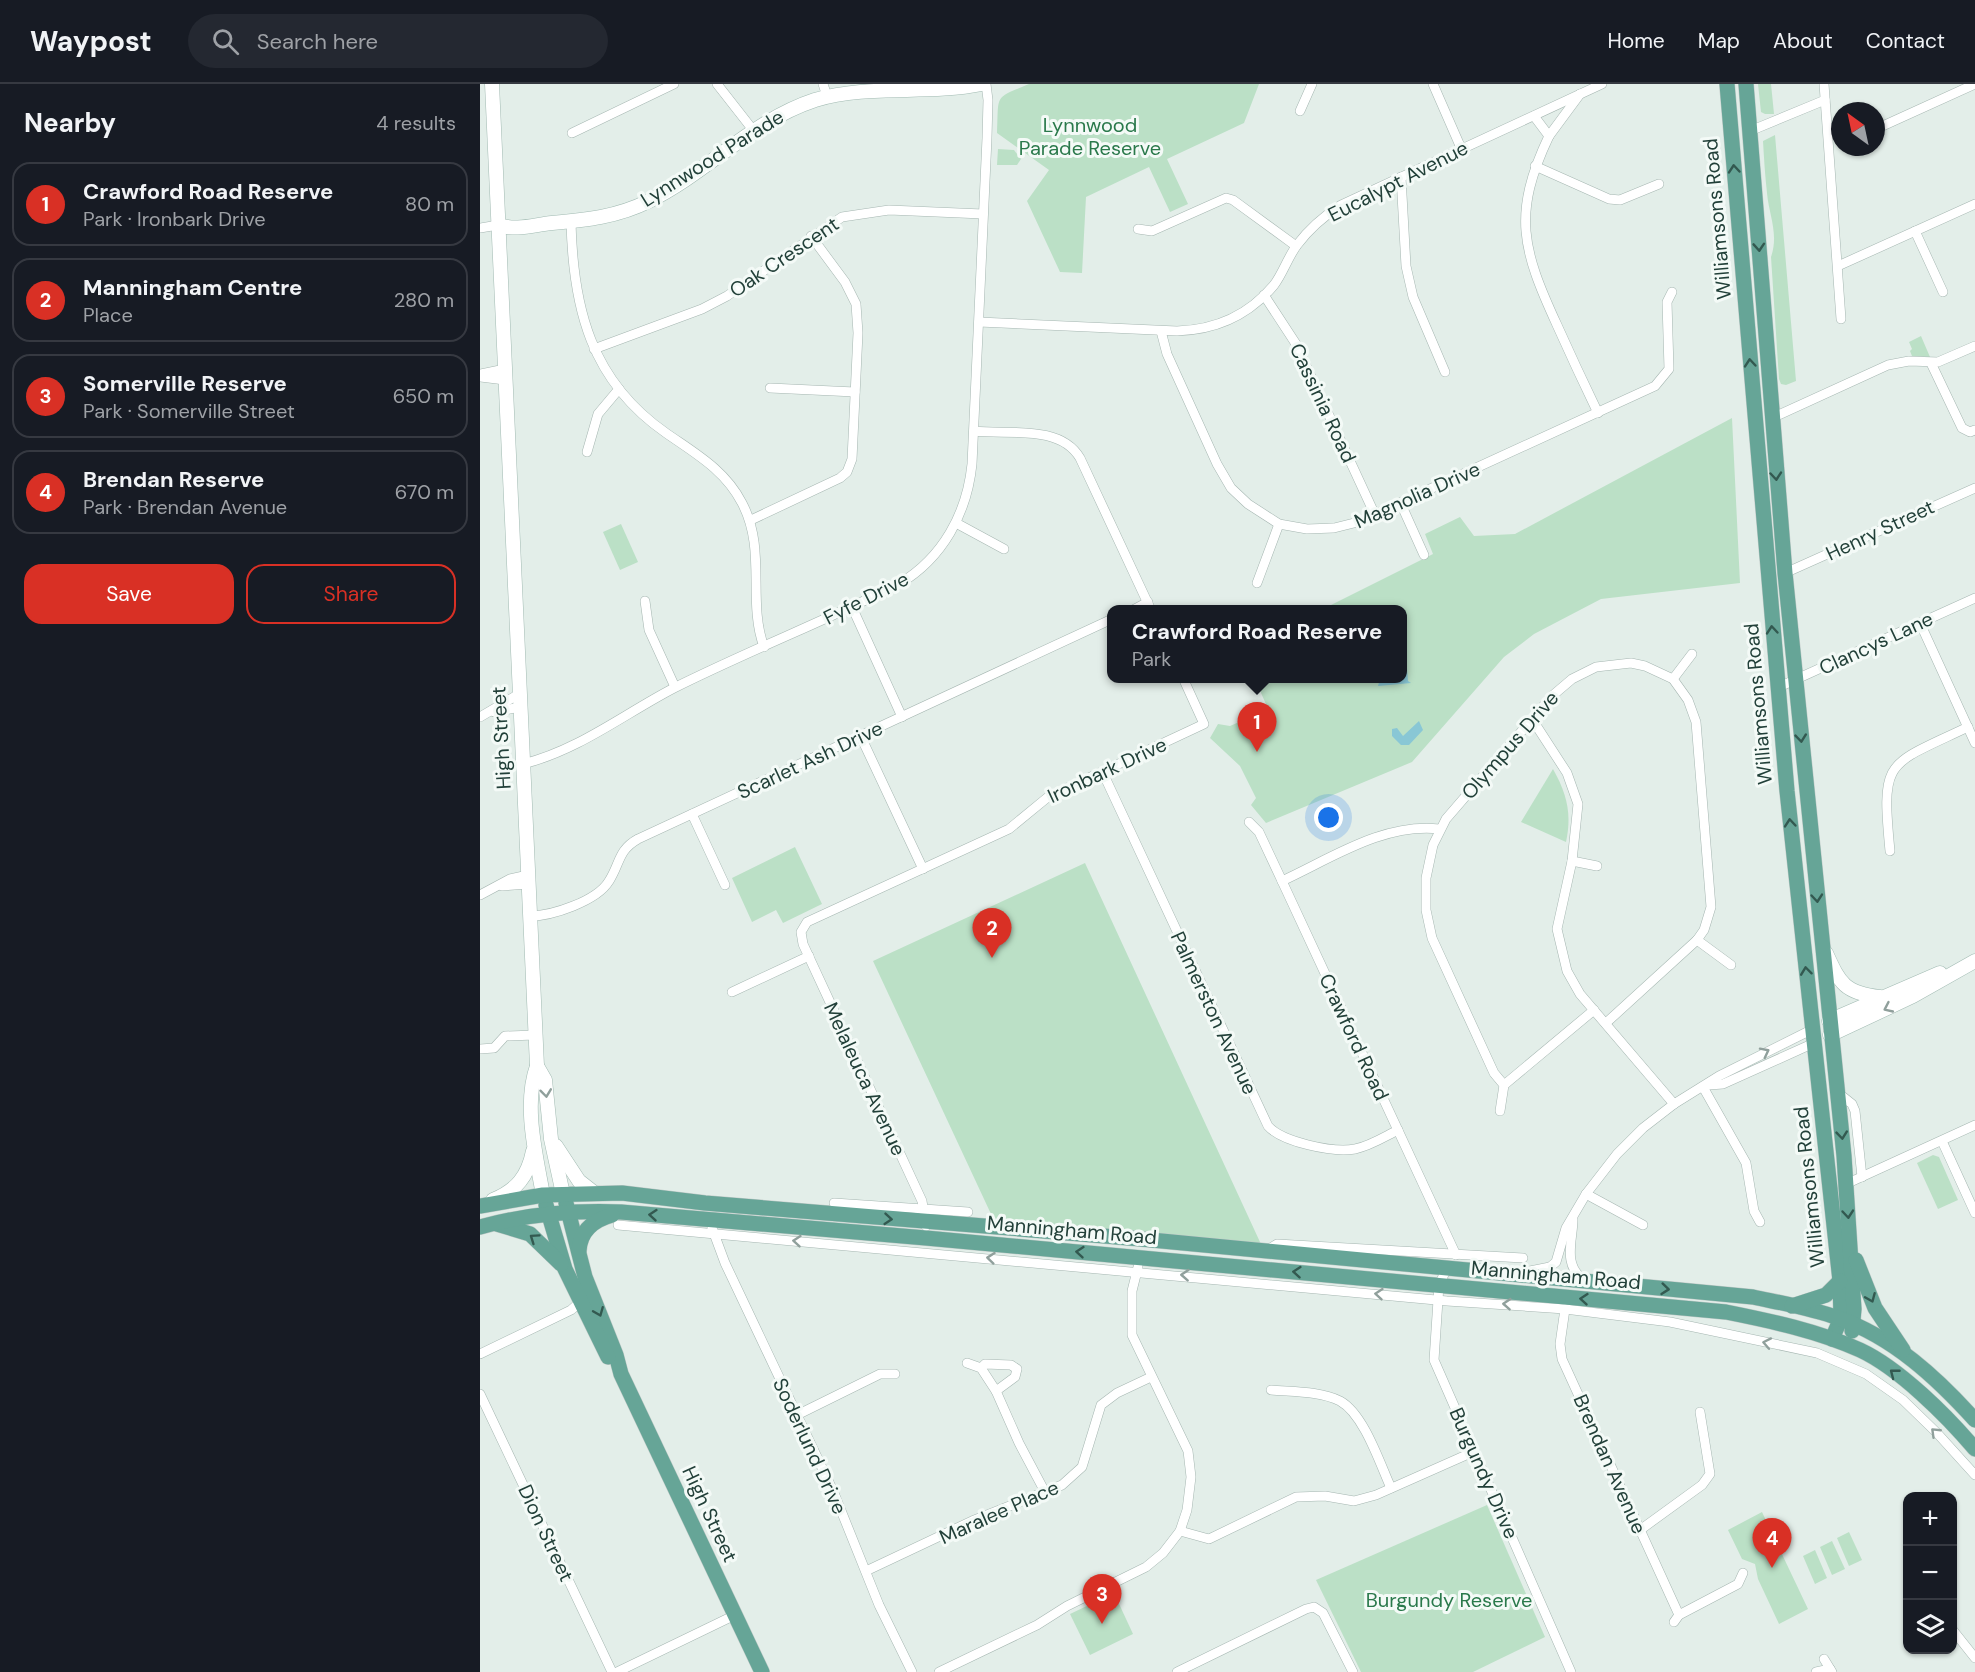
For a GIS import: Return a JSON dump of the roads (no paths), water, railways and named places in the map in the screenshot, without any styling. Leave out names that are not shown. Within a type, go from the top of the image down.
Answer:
[{"type":"main road","name":"High Street","points":[[492,84],[537,1066],[531,1083],[535,1140],[543,1195],[565,1269],[579,1303],[609,1359],[621,1374]]},
{"type":"main road","name":"Lynnwood Parade","points":[[498,225],[531,228],[549,223],[571,222],[614,215],[649,201],[683,180],[753,130],[825,90],[984,84]]},
{"type":"main road","name":"Williamsons Road","points":[[1727,84],[1777,688],[1840,1281],[1847,1322]]},
{"type":"main road","name":"Williamsons Road","points":[[1746,84],[1785,573],[1851,1243],[1847,1322]]},
{"type":"main road","points":[[1755,422],[1772,418]]},
{"type":"main road","points":[[1821,943],[1842,984],[1851,991],[1880,997]]},
{"type":"main road","points":[[1830,1028],[1913,996],[1975,960]]},
{"type":"main road","points":[[1814,1036],[1880,997],[1934,975],[1957,969]]},
{"type":"main road","name":"High Street","points":[[537,1066],[545,1080],[551,1139],[579,1257],[621,1374],[762,1672]]},
{"type":"main road","points":[[551,1139],[579,1181],[593,1192]]},
{"type":"main road","points":[[480,1206],[511,1192],[523,1179],[530,1164],[535,1140]]},
{"type":"main road","name":"Manningham Road","points":[[480,1206],[543,1195],[593,1192],[926,1223],[1135,1238],[1753,1297],[1847,1322],[1907,1356]]},
{"type":"main road","name":"Manningham Road","points":[[486,1225],[568,1212],[712,1227],[926,1223],[1133,1264],[1438,1293],[1551,1296],[1750,1317],[1839,1342],[1862,1351],[1924,1397],[1975,1449]]},
{"type":"main road","points":[[579,1257],[581,1238],[588,1227],[602,1218],[620,1219]]},
{"type":"main road","points":[[486,1225],[530,1234],[565,1269]]},
{"type":"main road","points":[[1133,1264],[1135,1238]]},
{"type":"main road","points":[[1851,1243],[1875,1308],[1907,1356],[1948,1390],[1975,1420]]},
{"type":"main road","points":[[1551,1296],[1554,1278]]},
{"type":"main road","points":[[1792,1306],[1826,1295],[1840,1281]]},
{"type":"main road","points":[[1839,1342],[1847,1322]]},
{"type":"street","points":[[572,133],[674,84]]},
{"type":"street","points":[[717,84],[753,130]]},
{"type":"street","name":"Fyfe Drive","points":[[523,764],[546,758],[597,734],[675,687],[899,584],[916,572],[939,549],[956,523],[971,481],[988,100],[984,84]]},
{"type":"street","points":[[1300,111],[1312,84]]},
{"type":"street","points":[[1433,84],[1461,148]]},
{"type":"street","name":"Eucalypt Avenue","points":[[979,322],[1161,331],[1190,331],[1217,324],[1246,310],[1264,295],[1275,283],[1296,246],[1324,216],[1461,148],[1602,84]]},
{"type":"street","points":[[1824,84],[1841,319]]},
{"type":"street","points":[[1885,125],[1975,84]]},
{"type":"street","points":[[1580,94],[1549,136],[1535,166],[1526,201],[1525,224],[1530,259],[1538,283],[1598,413]]},
{"type":"street","points":[[1750,131],[1825,100]]},
{"type":"street","points":[[1534,116],[1549,136]]},
{"type":"street","points":[[1535,166],[1609,199],[1620,200],[1659,184]]},
{"type":"street","points":[[1401,177],[1406,266],[1413,297],[1445,372]]},
{"type":"street","points":[[1138,229],[1152,231],[1226,198],[1233,200],[1296,246]]},
{"type":"street","points":[[1838,266],[1975,204]]},
{"type":"street","name":"Oak Crescent","points":[[594,349],[702,309],[734,291],[811,236],[842,217],[873,211],[983,214]]},
{"type":"street","points":[[571,222],[575,292],[594,349],[619,389],[646,418],[718,470],[735,491],[750,520],[756,547],[760,632],[764,647]]},
{"type":"street","points":[[480,228],[498,225]]},
{"type":"street","points":[[1915,231],[1943,292]]},
{"type":"street","points":[[750,520],[829,485],[847,472],[852,459],[858,333],[856,304],[845,282],[811,236]]},
{"type":"street","name":"Magnolia Drive","points":[[1161,331],[1167,354],[1225,479],[1248,504],[1278,524],[1322,530],[1347,526],[1401,504],[1655,386],[1664,378],[1669,369],[1666,313],[1667,302],[1672,292]]},
{"type":"street","name":"Cassinia Road","points":[[1264,295],[1296,344],[1375,515]]},
{"type":"street","points":[[1772,418],[1892,364],[1931,363],[1945,360],[1975,346]]},
{"type":"street","points":[[1931,363],[1962,428],[1970,432],[1975,430]]},
{"type":"street","points":[[480,375],[505,374]]},
{"type":"street","points":[[770,388],[855,392]]},
{"type":"street","points":[[587,452],[598,414],[619,389]]},
{"type":"street","points":[[974,431],[1043,435],[1060,439],[1072,447],[1080,458],[1149,605]]},
{"type":"street","name":"Henry Street","points":[[1785,573],[1975,489]]},
{"type":"street","points":[[1401,504],[1424,555]]},
{"type":"street","points":[[956,523],[1004,549]]},
{"type":"street","points":[[1257,583],[1278,524]]},
{"type":"street","name":"Clancys Lane","points":[[1777,688],[1975,598]]},
{"type":"street","points":[[645,601],[649,630],[675,687]]},
{"type":"street","points":[[852,607],[902,717]]},
{"type":"street","name":"Scarlet Ash Drive","points":[[530,916],[557,913],[598,893],[609,882],[616,861],[630,844],[1107,621]]},
{"type":"street","points":[[1920,623],[1975,743]]},
{"type":"street","points":[[1672,679],[1692,654]]},
{"type":"street","name":"Olympus Drive","points":[[1504,1084],[1494,1073],[1438,952],[1428,924],[1424,895],[1426,878],[1439,830],[1562,686],[1596,667],[1631,663],[1645,666],[1672,679],[1688,700],[1696,722],[1711,907],[1707,924],[1697,940],[1606,1023]]},
{"type":"street","name":"Ironbark Drive","points":[[807,922],[1009,829],[1048,797],[1204,724],[1185,683]]},
{"type":"street","points":[[483,716],[520,700]]},
{"type":"street","points":[[1532,719],[1575,789],[1578,820],[1572,861],[1558,919],[1559,941],[1572,982],[1674,1104]]},
{"type":"street","points":[[1890,851],[1885,801],[1890,774],[1899,762],[1911,754],[1968,727]]},
{"type":"street","points":[[861,737],[923,869]]},
{"type":"street","name":"Palmerston Avenue","points":[[1103,773],[1268,1126],[1274,1134],[1291,1141],[1345,1150],[1364,1146],[1398,1130]]},
{"type":"street","points":[[692,814],[725,885]]},
{"type":"street","name":"Crawford Road","points":[[1249,822],[1259,832],[1456,1255]]},
{"type":"street","points":[[1282,881],[1386,833],[1408,828],[1439,830]]},
{"type":"street","points":[[1572,861],[1597,866]]},
{"type":"street","points":[[480,895],[499,886],[528,880]]},
{"type":"street","name":"Melaleuca Avenue","points":[[807,922],[801,932],[809,956],[926,1223]]},
{"type":"street","points":[[1697,940],[1731,964]]},
{"type":"street","points":[[732,992],[809,956]]},
{"type":"street","points":[[1500,1111],[1504,1084],[1594,1010]]},
{"type":"street","points":[[480,1049],[494,1048],[505,1036],[535,1035]]},
{"type":"street","points":[[1706,1086],[1723,1084],[1814,1036]]},
{"type":"street","points":[[1501,1274],[1550,1267],[1556,1262],[1561,1240],[1586,1194],[1630,1140],[1674,1104],[1760,1054],[1814,1036]]},
{"type":"street","points":[[1706,1086],[1746,1163],[1754,1211],[1760,1221]]},
{"type":"street","name":"Williamsons Road","points":[[1837,1092],[1847,1099],[1855,1111],[1862,1177]]},
{"type":"street","points":[[1846,1184],[1975,1125]]},
{"type":"street","points":[[1942,1141],[1975,1213]]},
{"type":"street","points":[[1586,1194],[1643,1225]]},
{"type":"street","name":"Manningham Road","points":[[834,1203],[926,1223],[968,1212]]},
{"type":"street","points":[[1574,1216],[1570,1242],[1572,1268],[1576,1275],[1586,1281]]},
{"type":"street","name":"Manningham Road","points":[[712,1227],[1133,1264]]},
{"type":"street","name":"Soderlund Drive","points":[[712,1227],[834,1493],[866,1571],[912,1672]]},
{"type":"street","name":"Manningham Road","points":[[1266,1251],[1277,1244],[1523,1258]]},
{"type":"street","name":"Manningham Road","points":[[1471,1256],[1481,1272]]},
{"type":"street","points":[[940,1672],[1037,1625],[1076,1601],[1146,1567],[1163,1553],[1180,1531],[1187,1510],[1191,1478],[1188,1451],[1132,1335],[1133,1264]]},
{"type":"street","name":"Burgundy Drive","points":[[1446,1268],[1438,1293],[1434,1360],[1571,1672]]},
{"type":"street","name":"Manningham Road","points":[[1438,1293],[1670,1322]]},
{"type":"street","points":[[480,1354],[571,1310],[579,1303]]},
{"type":"street","name":"Manningham Road","points":[[1660,1306],[1670,1322]]},
{"type":"street","name":"Brendan Avenue","points":[[1565,1309],[1560,1344],[1562,1359],[1640,1530],[1677,1618],[1738,1584],[1743,1573]]},
{"type":"street","points":[[1670,1322],[1686,1309]]},
{"type":"street","points":[[1670,1322],[1816,1353],[1852,1366],[1903,1400],[1975,1475]]},
{"type":"street","points":[[967,1363],[981,1368],[996,1391],[1019,1443],[1046,1492]]},
{"type":"street","points":[[981,1368],[985,1364],[1011,1365],[1017,1369],[1015,1377],[996,1391]]},
{"type":"street","points":[[797,1415],[880,1374],[895,1374]]},
{"type":"street","name":"Maralee Place","points":[[866,1571],[972,1521],[1062,1485],[1082,1467],[1097,1413],[1107,1400],[1151,1377]]},
{"type":"street","points":[[1271,1390],[1320,1395],[1340,1401],[1354,1414],[1364,1429],[1391,1488]]},
{"type":"street","name":"Dion Street","points":[[480,1394],[612,1672]]},
{"type":"street","points":[[1640,1530],[1702,1485],[1710,1474],[1700,1412]]},
{"type":"street","points":[[1180,1531],[1209,1539],[1296,1497],[1325,1496],[1354,1501],[1391,1488],[1473,1452]]},
{"type":"street","points":[[1177,1672],[1314,1607],[1323,1613],[1353,1672]]},
{"type":"street","points":[[617,1672],[735,1615]]},
{"type":"street","points":[[1957,1634],[1975,1658]]},
{"type":"street","points":[[1816,1672],[1831,1671],[1824,1659]]},
{"type":"water","points":[[1407,669],[1408,681],[1411,683],[1378,686],[1379,683],[1407,683]]},
{"type":"water","points":[[1419,721],[1423,730],[1409,745],[1401,745],[1392,736],[1392,729],[1397,728],[1403,736]]},
{"type":"place","name":"Crawford Road Reserve","points":[[1257,752]]},
{"type":"place","name":"Manningham Centre","points":[[992,958]]},
{"type":"place","name":"Brendan Reserve","points":[[1772,1568]]},
{"type":"place","name":"Somerville Reserve","points":[[1102,1624]]},
{"type":"park label","name":"Lynnwood Parade Reserve","points":[[1090,136]]},
{"type":"park label","name":"Burgundy Reserve","points":[[1449,1600]]}]
